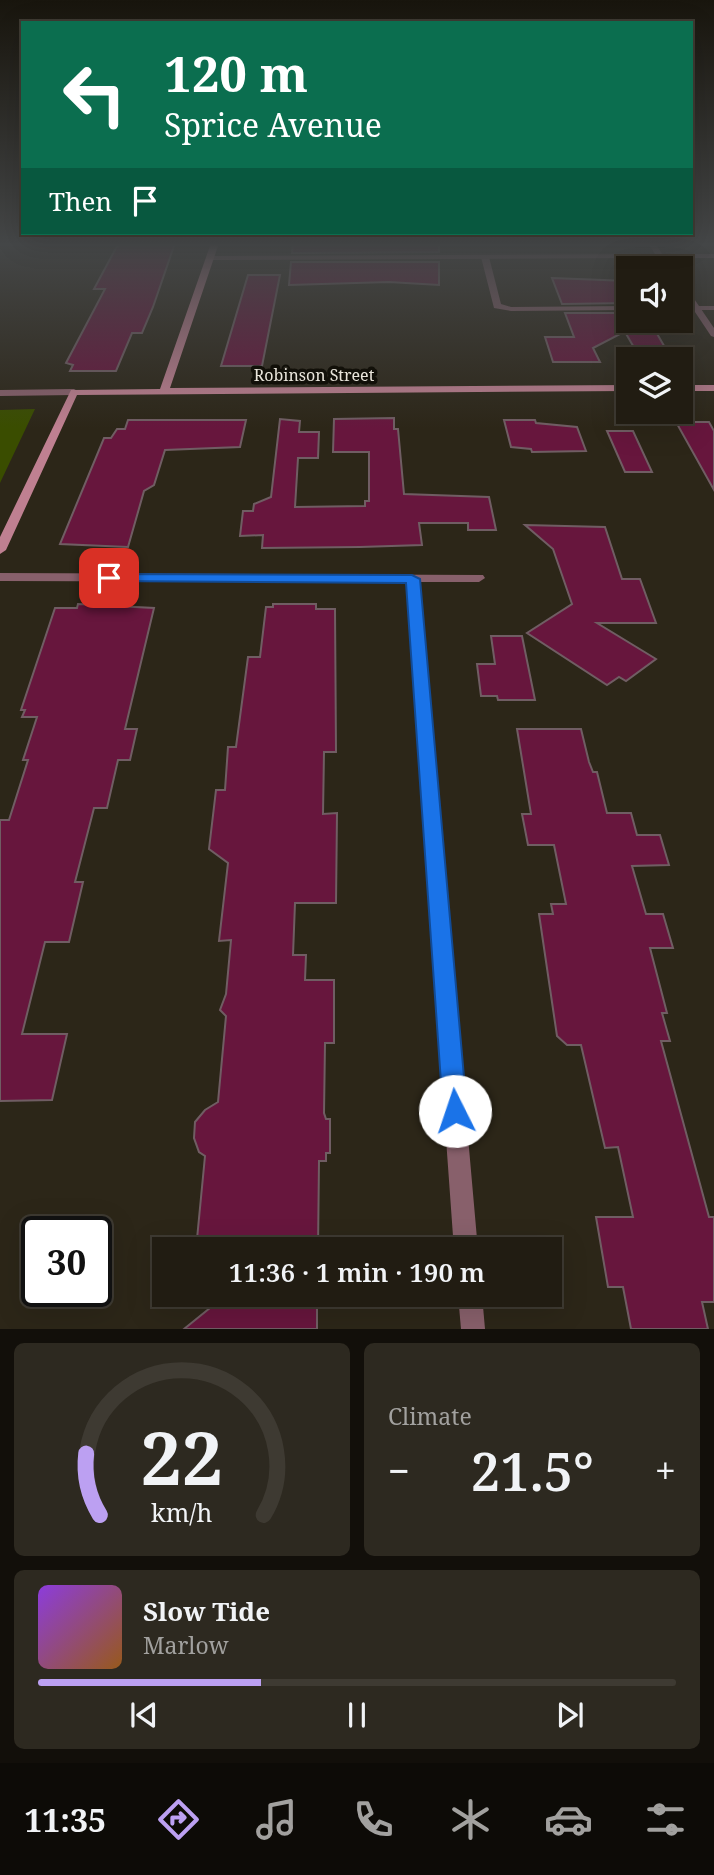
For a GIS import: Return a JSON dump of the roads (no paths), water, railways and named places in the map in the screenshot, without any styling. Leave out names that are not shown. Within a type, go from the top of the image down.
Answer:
[{"type":"street","points":[[164,392],[194,305]]},
{"type":"street","points":[[497,305],[511,309],[616,308]]},
{"type":"street","points":[[694,305],[714,334]]},
{"type":"street","points":[[696,308],[714,308]]},
{"type":"street","name":"Robinson Street","points":[[0,393],[616,388]]},
{"type":"street","points":[[693,388],[714,388]]},
{"type":"street","points":[[0,550],[74,392]]},
{"type":"street","points":[[0,577],[479,578]]},
{"type":"street","points":[[412,579],[465,1237]]},
{"type":"street","points":[[471,1307],[472,1329]]}]
